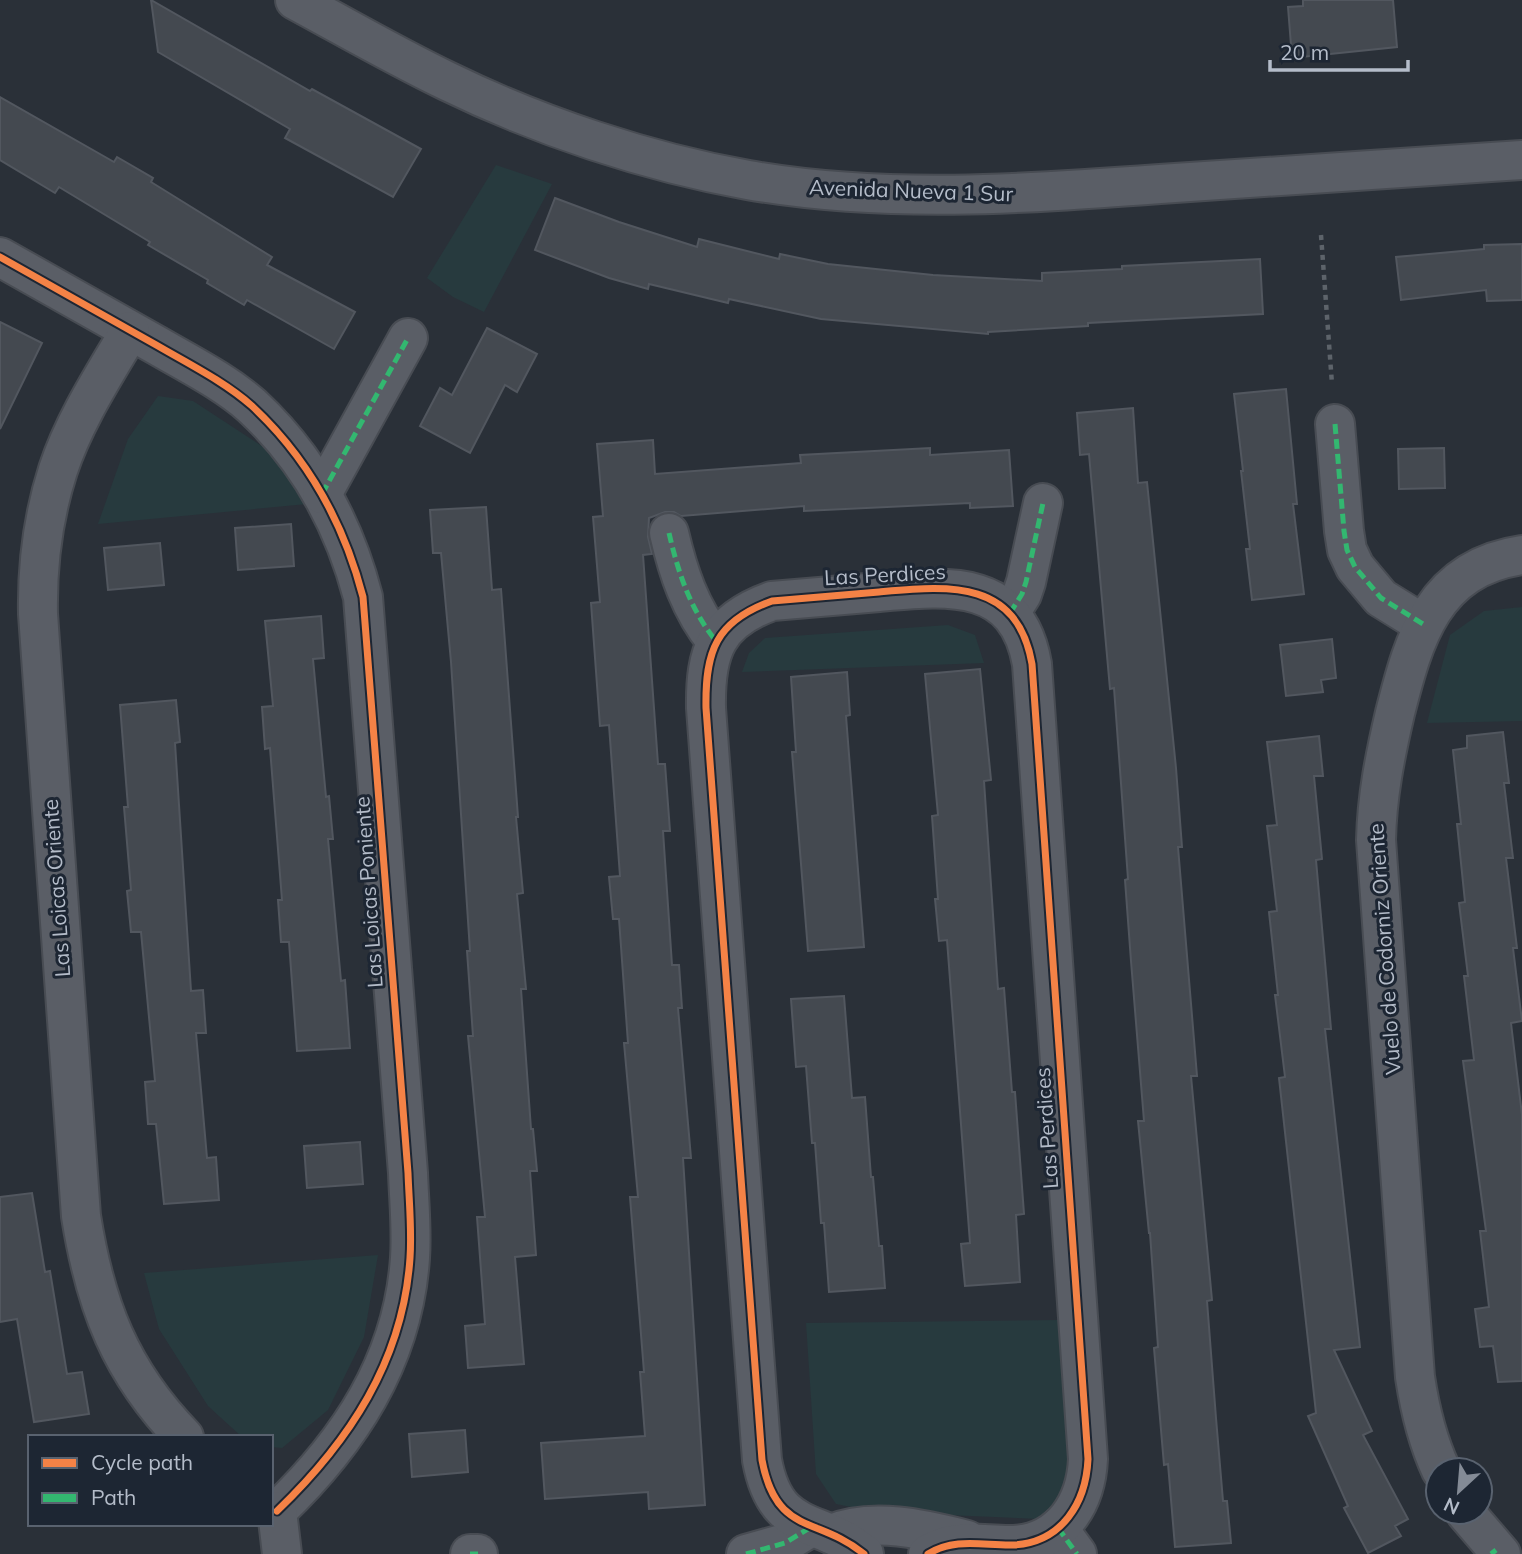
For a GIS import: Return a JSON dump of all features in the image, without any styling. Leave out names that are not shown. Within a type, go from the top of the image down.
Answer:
[{"type":"street","name":"Avenida Nueva 1 Sur","points":[[295,0],[447,81],[500,105],[569,131],[692,168],[800,188],[915,195],[1014,194],[1522,160]]},
{"type":"street","name":"Las Loicas Poniente","points":[[0,257],[194,367],[250,404],[302,461],[322,494],[354,562],[363,597],[408,1173],[410,1260],[398,1328],[381,1373],[358,1416],[330,1456],[274,1509],[282,1554]]},
{"type":"street","name":"Las Loicas Oriente","points":[[130,331],[78,424],[59,467],[48,502],[41,542],[38,614],[81,1216],[88,1262],[101,1307],[131,1368],[150,1398],[182,1435]]},
{"type":"street","points":[[322,494],[408,338]]},
{"type":"street","points":[[1335,424],[1347,550],[1355,568],[1381,598],[1423,624]]},
{"type":"street","points":[[1010,613],[1026,582],[1043,503]]},
{"type":"street","points":[[669,533],[677,568],[691,603],[716,640],[708,671],[706,708],[762,1460],[770,1490],[793,1518],[851,1544],[864,1554]]},
{"type":"street","name":"Vuelo de Codorniz Oriente","points":[[1435,1456],[1421,1413],[1415,1377],[1376,840],[1377,799],[1412,650],[1434,605],[1465,576],[1486,564],[1522,555]]},
{"type":"street","name":"Las Perdices","points":[[716,640],[731,622],[750,609],[772,601],[920,589],[958,589],[977,592],[1010,613],[1021,628],[1028,645],[1032,664],[1088,1460],[1087,1479],[1082,1497],[1072,1514],[1067,1541],[1044,1536],[1021,1544],[975,1542],[954,1544],[928,1554]]},
{"type":"street","name":"Las Perdices","points":[[746,1554],[821,1531],[861,1525],[914,1529],[975,1542]]},
{"type":"street","points":[[1476,1526],[1496,1553]]},
{"type":"street","points":[[470,1554],[478,1554]]},
{"type":"path","points":[[1321,235],[1335,424]]},
{"type":"green space","points":[[496,165],[552,184],[484,312],[453,297],[427,278]]},
{"type":"green space","points":[[158,396],[193,401],[274,454],[307,504],[98,524],[128,439]]},
{"type":"green space","points":[[1522,607],[1522,721],[1427,723],[1450,635],[1484,611]]},
{"type":"green space","points":[[948,625],[975,635],[984,663],[742,672],[749,653],[765,638]]},
{"type":"green space","points":[[378,1255],[364,1337],[328,1410],[282,1448],[273,1447],[273,1435],[240,1435],[208,1406],[159,1329],[144,1273]]},
{"type":"green space","points":[[1059,1320],[1069,1488],[1041,1519],[876,1512],[836,1504],[816,1474],[806,1323]]},
{"type":"building","points":[[151,0],[310,91],[312,89],[421,149],[393,197],[285,138],[290,129],[158,52]]},
{"type":"building","points":[[1303,0],[1393,0],[1397,47],[1292,58],[1288,7],[1303,6]]},
{"type":"building","points":[[0,97],[114,162],[117,157],[153,178],[151,182],[272,257],[267,265],[355,312],[334,349],[247,300],[244,305],[207,283],[208,280],[148,245],[150,242],[59,187],[55,193],[0,160]]},
{"type":"building","points":[[555,198],[697,247],[699,239],[779,259],[780,254],[828,264],[933,275],[1042,281],[1042,273],[1260,259],[1263,314],[1088,323],[1088,326],[988,334],[821,319],[729,299],[728,303],[649,284],[648,289],[609,278],[535,250]]},
{"type":"building","points":[[1522,244],[1522,300],[1487,301],[1486,290],[1401,300],[1396,257],[1484,249],[1484,245]]},
{"type":"building","points":[[0,322],[42,343],[0,429]]},
{"type":"building","points":[[487,328],[537,354],[517,392],[505,385],[470,453],[420,426],[440,388],[452,395]]},
{"type":"building","points":[[1286,389],[1297,504],[1293,504],[1304,594],[1252,600],[1246,549],[1250,549],[1234,394]]},
{"type":"building","points":[[1133,408],[1138,483],[1147,482],[1176,768],[1182,847],[1178,847],[1197,1076],[1191,1076],[1212,1300],[1207,1301],[1223,1501],[1227,1501],[1231,1543],[1175,1547],[1168,1464],[1164,1465],[1154,1348],[1158,1347],[1138,1121],[1144,1121],[1125,880],[1128,879],[1114,688],[1110,689],[1089,454],[1080,455],[1077,413]]},
{"type":"building","points":[[653,440],[655,474],[801,463],[800,455],[930,448],[930,455],[1009,450],[1013,506],[970,508],[970,503],[804,511],[804,506],[681,516],[674,512],[665,512],[649,518],[648,537],[652,554],[643,555],[658,764],[665,764],[670,831],[663,831],[672,965],[679,965],[682,1008],[678,1008],[691,1158],[683,1158],[705,1505],[649,1509],[648,1492],[545,1499],[541,1443],[645,1436],[640,1372],[644,1372],[630,1197],[638,1197],[624,1043],[628,1043],[619,919],[613,919],[609,877],[620,876],[609,725],[600,726],[591,603],[600,602],[593,517],[603,516],[597,444]]},
{"type":"building","points":[[1444,448],[1445,488],[1399,489],[1398,449]]},
{"type":"building","points":[[486,507],[492,590],[501,589],[518,817],[523,893],[517,894],[526,989],[521,989],[531,1129],[537,1171],[530,1171],[536,1255],[515,1257],[524,1364],[468,1368],[465,1326],[485,1324],[477,1217],[485,1217],[468,1036],[473,1036],[467,951],[470,951],[451,662],[441,553],[433,553],[430,510]]},
{"type":"building","points":[[291,524],[294,566],[238,570],[235,528]]},
{"type":"building","points":[[160,543],[164,585],[108,590],[104,548]]},
{"type":"building","points":[[321,616],[324,658],[313,659],[326,797],[329,796],[333,839],[328,839],[341,981],[345,980],[350,1048],[297,1051],[289,942],[281,942],[278,900],[282,900],[270,748],[265,749],[262,707],[273,706],[265,621]]},
{"type":"building","points":[[1332,639],[1336,678],[1321,680],[1323,692],[1286,696],[1280,645]]},
{"type":"building","points":[[980,669],[991,780],[984,781],[998,989],[1004,988],[1024,1214],[1016,1215],[1020,1282],[965,1286],[961,1244],[970,1243],[947,940],[939,941],[935,899],[938,899],[932,816],[938,815],[925,674]]},
{"type":"building","points":[[847,672],[850,715],[846,716],[864,947],[808,951],[792,752],[796,752],[791,677]]},
{"type":"building","points":[[176,700],[180,742],[175,743],[191,991],[203,990],[206,1033],[196,1033],[207,1158],[216,1157],[219,1200],[164,1204],[156,1124],[148,1124],[145,1082],[155,1081],[141,932],[131,932],[127,891],[131,890],[124,807],[128,807],[120,705]]},
{"type":"building","points":[[1503,732],[1509,783],[1504,783],[1513,858],[1506,858],[1517,948],[1513,948],[1522,1021],[1511,1023],[1522,1115],[1522,1381],[1498,1382],[1493,1346],[1480,1347],[1475,1309],[1489,1307],[1480,1231],[1486,1231],[1463,1061],[1474,1060],[1459,903],[1465,902],[1457,824],[1461,824],[1453,750],[1467,748],[1467,736]]},
{"type":"building","points":[[1319,736],[1323,776],[1314,776],[1322,859],[1316,860],[1331,1029],[1325,1029],[1360,1347],[1334,1350],[1372,1431],[1363,1435],[1408,1519],[1395,1526],[1401,1536],[1368,1553],[1344,1508],[1348,1506],[1308,1416],[1316,1413],[1279,1078],[1285,1077],[1269,912],[1277,911],[1267,826],[1277,825],[1267,742]]},
{"type":"building","points":[[844,996],[852,1098],[865,1097],[871,1177],[879,1246],[882,1246],[885,1288],[829,1292],[806,1066],[796,1067],[791,999]]},
{"type":"building","points":[[360,1142],[363,1184],[307,1188],[304,1146]]},
{"type":"building","points":[[32,1193],[45,1272],[50,1271],[67,1374],[82,1372],[89,1414],[34,1422],[17,1319],[0,1322],[0,1197]]},
{"type":"building","points":[[465,1430],[468,1472],[412,1477],[409,1434]]},
{"type":"marked path","points":[[322,494],[408,338]]},
{"type":"marked path","points":[[1335,424],[1347,550],[1355,567],[1381,598],[1423,624]]},
{"type":"marked path","points":[[1010,613],[1026,582],[1043,503]]},
{"type":"marked path","points":[[669,533],[686,590],[716,641]]},
{"type":"marked path","points":[[746,1554],[785,1543],[811,1527]]},
{"type":"marked path","points":[[1058,1528],[1077,1554]]},
{"type":"marked path","points":[[1491,1554],[1496,1550]]},
{"type":"marked path","points":[[470,1554],[478,1554]]},
{"type":"cycle path","points":[[0,257],[206,374],[252,406],[290,448],[321,494],[346,544],[363,597],[408,1173],[410,1258],[405,1296],[396,1331],[384,1365],[368,1397],[327,1457],[277,1511]]},
{"type":"cycle path","points":[[864,1554],[847,1542],[788,1513],[777,1501],[762,1460],[706,688],[712,654],[726,629],[738,618],[772,601],[905,590],[954,589],[995,602],[1011,616],[1024,636],[1032,664],[1088,1459],[1082,1491],[1076,1505],[1058,1528],[1046,1536],[1014,1545],[960,1544],[928,1554]]}]
